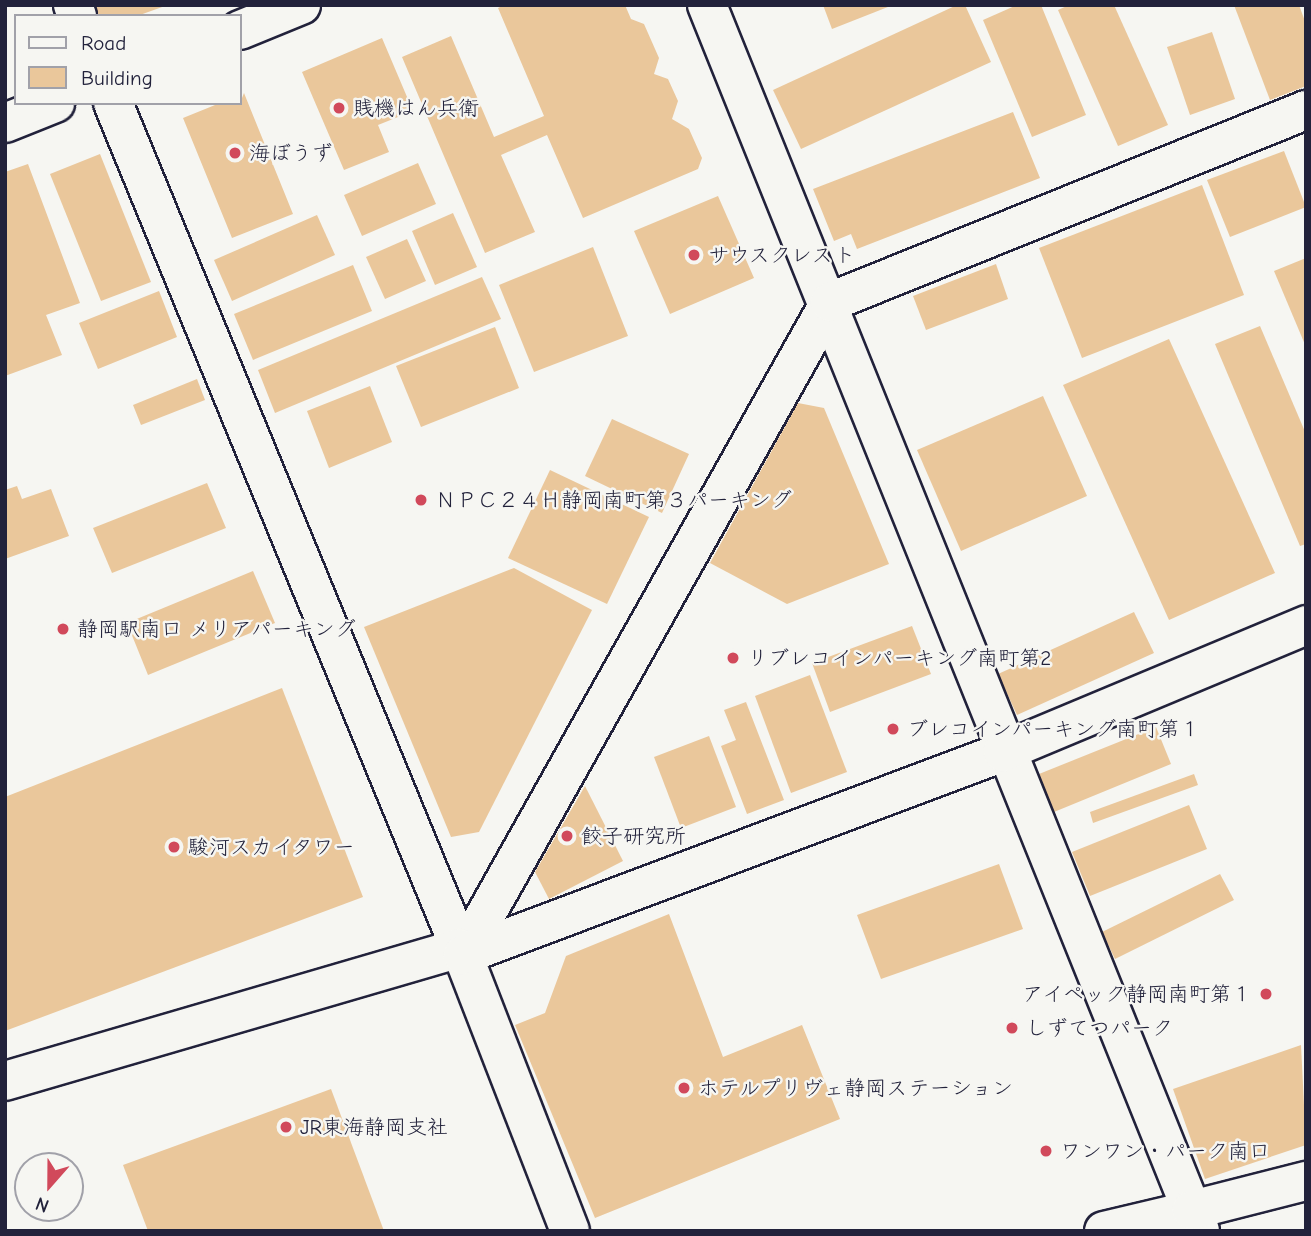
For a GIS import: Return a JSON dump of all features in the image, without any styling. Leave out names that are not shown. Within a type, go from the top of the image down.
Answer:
[{"type":"street","points":[[242,29],[301,5]]},
{"type":"street","points":[[707,5],[830,302],[1003,751],[1196,1220]]},
{"type":"street","points":[[5,122],[50,105]]},
{"type":"street","points":[[114,105],[461,951],[570,1231]]},
{"type":"street","points":[[461,951],[830,302],[1306,110]]},
{"type":"street","points":[[5,1081],[461,951],[1003,751],[1306,625]]},
{"type":"street","points":[[1104,1231],[1196,1220],[1306,1181]]},
{"type":"building","points":[[90,5],[165,6],[143,14],[93,14]]},
{"type":"building","points":[[504,5],[625,5],[631,19],[644,24],[659,58],[654,74],[668,79],[678,101],[672,119],[689,129],[702,158],[698,169],[583,218],[547,135],[501,155],[535,232],[485,253],[402,57],[451,36],[494,137],[544,116],[498,8]]},
{"type":"building","points":[[823,5],[893,5],[832,29]]},
{"type":"building","points":[[957,5],[965,5],[991,62],[801,149],[773,90]]},
{"type":"building","points":[[1017,5],[1041,5],[1086,115],[1032,137],[983,20]]},
{"type":"building","points":[[1069,5],[1114,5],[1168,125],[1118,146],[1058,10]]},
{"type":"building","points":[[1234,5],[1299,5],[1306,24],[1306,86],[1270,100]]},
{"type":"building","points":[[1212,32],[1235,99],[1190,115],[1167,47]]},
{"type":"building","points":[[382,38],[413,111],[378,125],[389,152],[344,170],[302,72]]},
{"type":"building","points":[[244,93],[293,214],[232,238],[183,118],[215,105],[242,105]]},
{"type":"building","points":[[1013,112],[1040,178],[857,249],[851,234],[834,241],[813,189]]},
{"type":"building","points":[[1284,151],[1306,207],[1230,237],[1207,180]]},
{"type":"building","points":[[100,154],[151,282],[101,301],[50,174]]},
{"type":"building","points":[[418,163],[436,204],[362,236],[344,195]]},
{"type":"building","points":[[28,164],[80,303],[46,315],[62,355],[5,376],[5,172]]},
{"type":"building","points":[[1202,185],[1244,295],[1082,358],[1039,248]]},
{"type":"building","name":"サウスクレスト","points":[[718,196],[754,278],[670,314],[634,231]]},
{"type":"building","points":[[453,213],[477,267],[435,285],[412,231]]},
{"type":"building","points":[[317,215],[335,255],[232,301],[214,260]]},
{"type":"building","points":[[407,239],[426,281],[385,299],[366,257]]},
{"type":"building","points":[[593,247],[628,336],[534,372],[499,285]]},
{"type":"building","points":[[1306,258],[1306,347],[1274,271]]},
{"type":"building","points":[[996,264],[1008,299],[926,330],[913,296]]},
{"type":"building","points":[[353,265],[372,311],[253,360],[234,314]]},
{"type":"building","points":[[482,277],[501,319],[275,413],[258,370]]},
{"type":"building","points":[[159,291],[177,337],[98,369],[79,323]]},
{"type":"building","points":[[1260,326],[1306,434],[1306,544],[1300,546],[1215,344]]},
{"type":"building","points":[[495,327],[519,388],[421,427],[396,366]]},
{"type":"building","points":[[1169,339],[1275,573],[1169,620],[1063,385]]},
{"type":"building","points":[[197,379],[205,400],[141,425],[133,405]]},
{"type":"building","points":[[370,386],[392,442],[329,468],[307,411]]},
{"type":"building","points":[[1043,396],[1087,496],[961,551],[917,450]]},
{"type":"building","points":[[798,403],[824,408],[889,564],[787,604],[710,563]]},
{"type":"building","points":[[612,419],[689,454],[662,513],[585,476]]},
{"type":"building","points":[[550,470],[649,517],[607,604],[508,558]]},
{"type":"building","points":[[207,483],[226,528],[112,573],[93,528]]},
{"type":"building","points":[[17,486],[22,499],[51,489],[69,536],[5,559],[5,490]]},
{"type":"building","points":[[514,568],[592,610],[479,832],[451,837],[364,627]]},
{"type":"building","points":[[253,571],[275,623],[148,675],[127,623]]},
{"type":"building","points":[[1134,612],[1154,653],[1017,715],[998,674]]},
{"type":"building","points":[[912,626],[931,674],[830,712],[812,663]]},
{"type":"building","points":[[810,675],[847,772],[791,793],[755,696]]},
{"type":"building","name":"駿河スカイタワー","points":[[282,688],[363,897],[5,1031],[5,797]]},
{"type":"building","points":[[746,702],[784,800],[747,814],[721,746],[736,740],[724,710]]},
{"type":"building","points":[[1156,727],[1171,764],[1054,812],[1039,774]]},
{"type":"building","points":[[709,736],[736,807],[681,828],[654,757]]},
{"type":"building","points":[[1194,774],[1198,785],[1093,823],[1090,812]]},
{"type":"building","points":[[585,786],[623,861],[549,899],[535,872]]},
{"type":"building","points":[[1189,805],[1207,849],[1090,896],[1072,852]]},
{"type":"building","points":[[999,864],[1023,929],[881,979],[857,915]]},
{"type":"building","points":[[1220,874],[1234,900],[1115,959],[1102,932]]},
{"type":"building","name":"ホテルプリヴェ静岡ステーション","points":[[669,914],[723,1057],[802,1025],[840,1119],[595,1218],[515,1025],[545,1013],[566,956]]},
{"type":"building","points":[[1301,1045],[1306,1145],[1205,1179],[1173,1089]]},
{"type":"building","name":"JR東海静岡支社","points":[[331,1089],[384,1231],[148,1231],[123,1165]]},
{"type":"place","name":"賎機はん兵衛","points":[[339,108]]},
{"type":"place","name":"海ぼうず","points":[[235,153]]},
{"type":"place","name":"サウスクレスト","points":[[694,255]]},
{"type":"place","name":"ＮＰＣ２４Ｈ静岡南町第３パーキング","points":[[421,500]]},
{"type":"place","name":"静岡駅南口 メリアパーキング","points":[[63,629]]},
{"type":"place","name":"リブレコインパーキング南町第2","points":[[733,658]]},
{"type":"place","name":"ブレコインパーキング南町第１","points":[[893,729]]},
{"type":"place","name":"餃子研究所","points":[[567,836]]},
{"type":"place","name":"駿河スカイタワー","points":[[174,847]]},
{"type":"place","name":"アイペック静岡南町第１","points":[[1266,994]]},
{"type":"place","name":"しずてつパーク","points":[[1012,1028]]},
{"type":"place","name":"ホテルプリヴェ静岡ステーション","points":[[684,1088]]},
{"type":"place","name":"JR東海静岡支社","points":[[286,1127]]},
{"type":"place","name":"ワンワン・パーク南口","points":[[1046,1151]]}]
